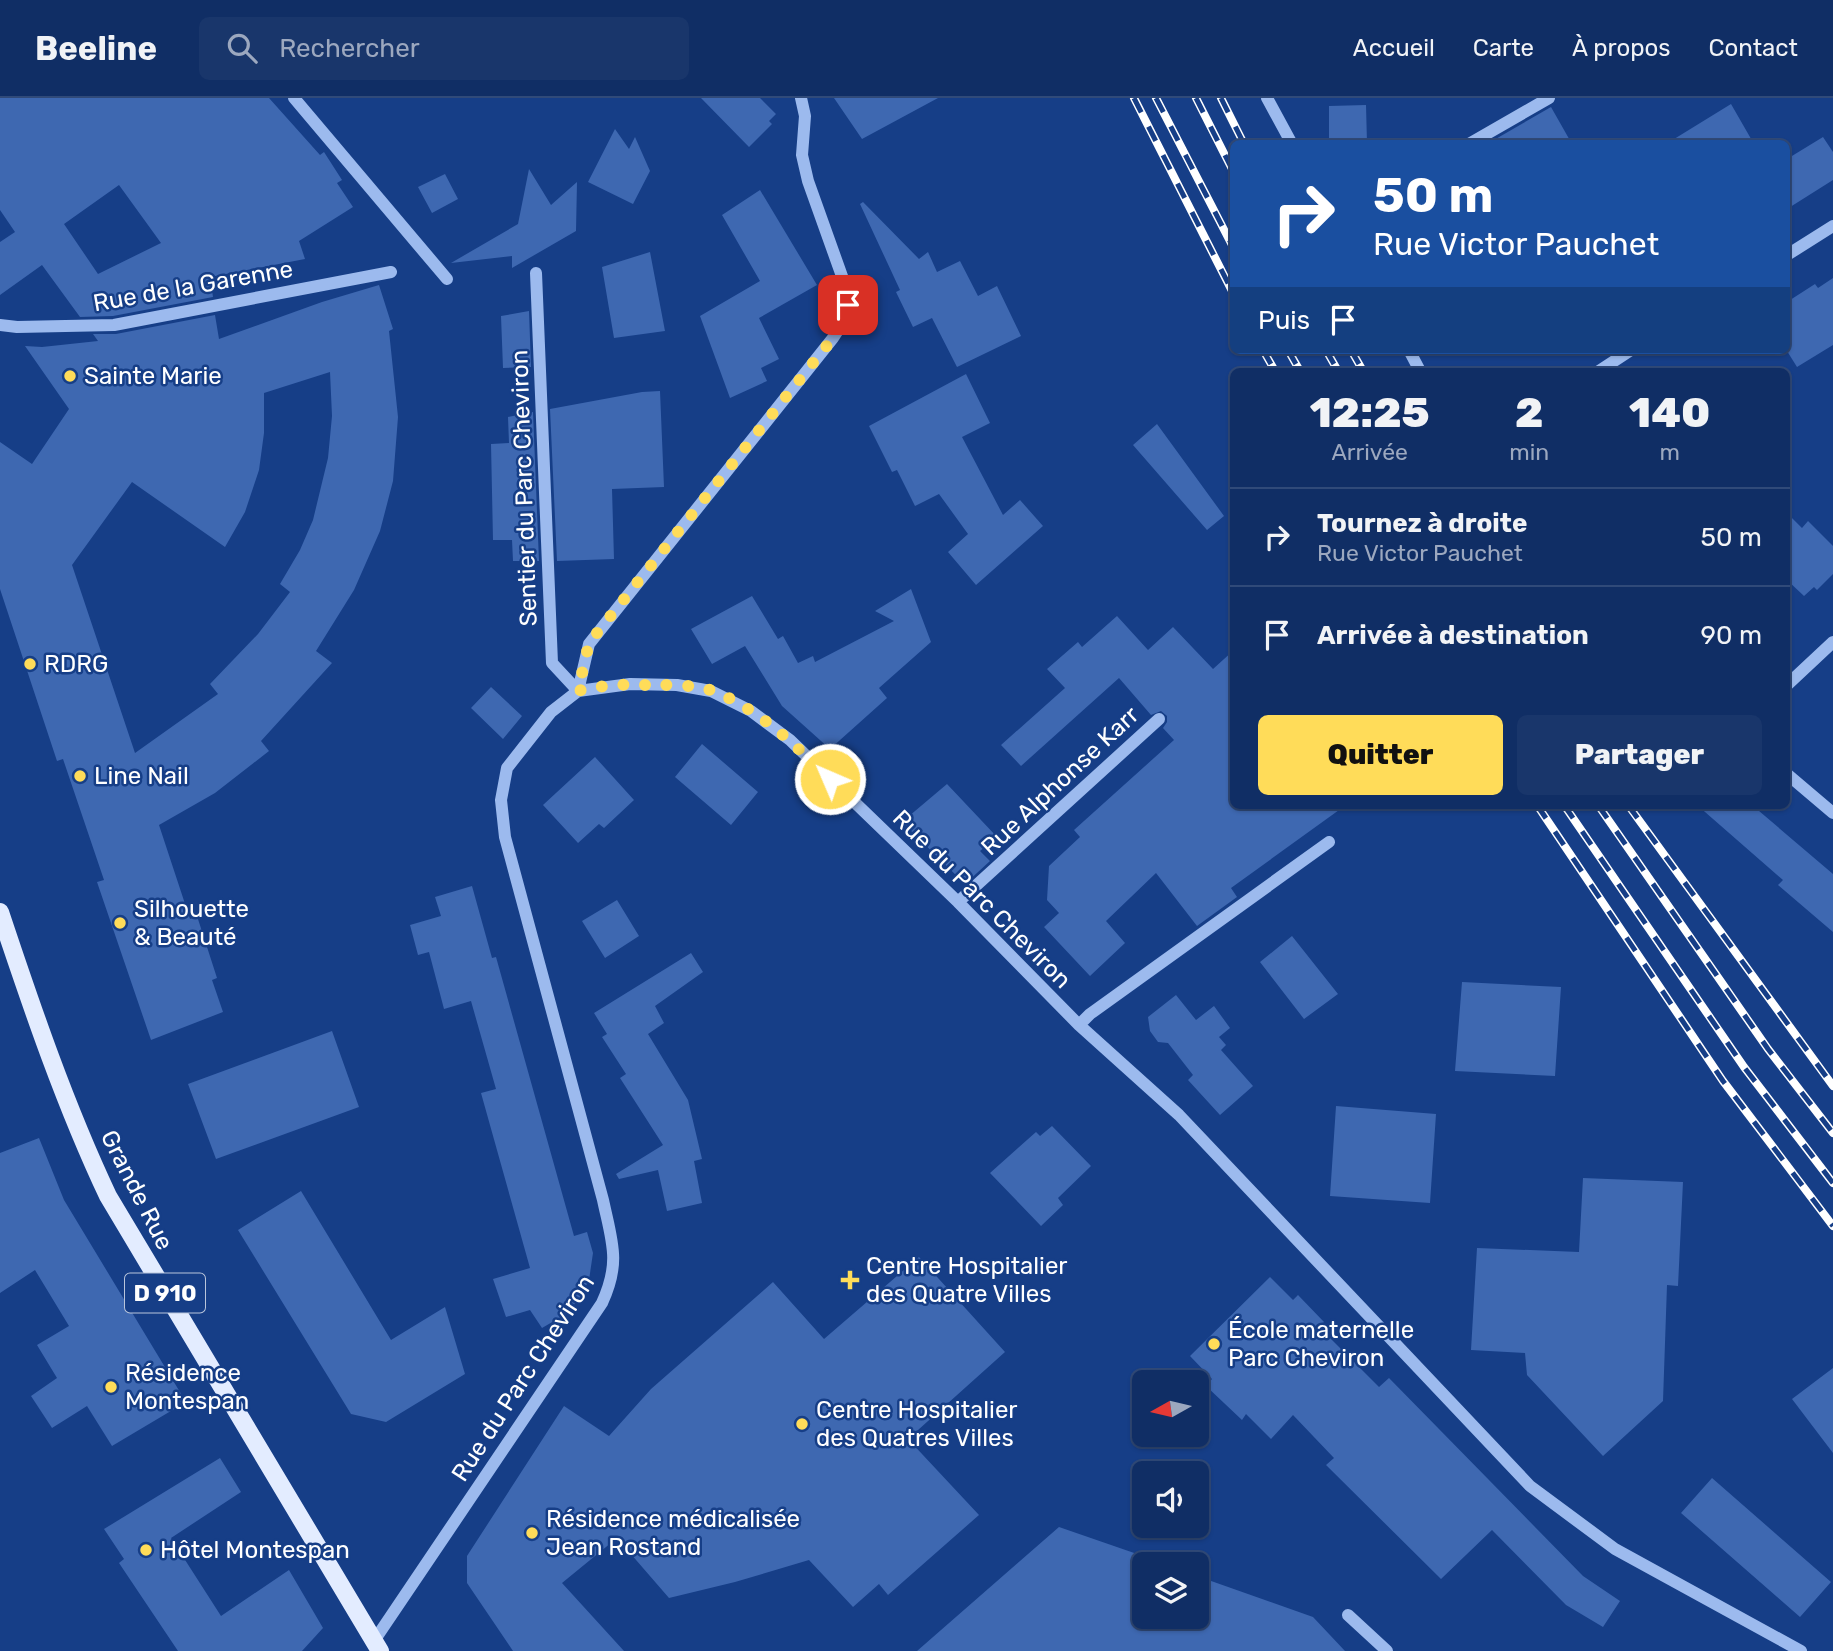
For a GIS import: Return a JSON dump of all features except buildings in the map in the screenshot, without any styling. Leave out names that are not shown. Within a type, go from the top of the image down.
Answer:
[{"type":"main road","name":"Grande Rue","points":[[0,912],[83,1140],[108,1196],[377,1646]]},
{"type":"street","points":[[294,98],[447,279]]},
{"type":"street","points":[[578,691],[589,643],[844,321],[848,305],[843,279],[808,181],[802,155],[805,116],[801,98]]},
{"type":"street","points":[[1267,98],[1290,140]]},
{"type":"street","points":[[1476,140],[1549,98]]},
{"type":"street","points":[[1790,253],[1833,226]]},
{"type":"street","name":"Rue de la Garenne","points":[[0,325],[114,325],[391,272]]},
{"type":"street","name":"Sentier du Parc Cheviron","points":[[536,273],[552,663],[578,691]]},
{"type":"street","points":[[1604,368],[1625,354]]},
{"type":"street","points":[[1790,682],[1833,642]]},
{"type":"street","name":"Rue du Parc Cheviron","points":[[377,1646],[602,1303],[612,1281],[612,1239],[505,837],[501,800],[507,768],[551,712],[578,691],[630,684],[677,685],[712,691],[751,711],[790,740],[958,902],[1079,1025],[1179,1115],[1530,1486],[1615,1549],[1801,1651]]},
{"type":"street","name":"Rue Alphonse Karr","points":[[958,902],[1159,719]]},
{"type":"street","points":[[1790,777],[1833,813]]},
{"type":"street","points":[[1079,1025],[1090,1014],[1329,842]]},
{"type":"street","points":[[1348,1615],[1387,1651]]},
{"type":"railway","points":[[1134,98],[1230,287]]},
{"type":"railway","points":[[1156,98],[1230,241]]},
{"type":"railway","points":[[1196,98],[1230,165]]},
{"type":"railway","points":[[1221,98],[1242,140]]},
{"type":"railway","points":[[1265,354],[1273,368]]},
{"type":"railway","points":[[1290,354],[1298,368]]},
{"type":"railway","points":[[1328,354],[1336,368]]},
{"type":"railway","points":[[1353,354],[1361,368]]},
{"type":"railway","points":[[1540,809],[1723,1081],[1833,1226]]},
{"type":"railway","points":[[1567,809],[1744,1067],[1833,1183]]},
{"type":"railway","points":[[1601,809],[1768,1049],[1833,1133]]},
{"type":"railway","points":[[1631,809],[1833,1086]]},
{"type":"place","name":"Sainte Marie","points":[[70,376]]},
{"type":"place","name":"RDRG","points":[[30,664]]},
{"type":"place","name":"Line Nail","points":[[80,776]]},
{"type":"place","name":"Silhouette & Beauté","points":[[120,923]]},
{"type":"place","name":"Centre Hospitalier des Quatre Villes","points":[[850,1280]]},
{"type":"place","name":"École maternelle Parc Cheviron","points":[[1214,1344]]},
{"type":"place","name":"Résidence Montespan","points":[[111,1387]]},
{"type":"place","name":"Centre Hospitalier des Quatres Villes","points":[[802,1424]]},
{"type":"place","name":"Résidence médicalisée Jean Rostand","points":[[532,1533]]},
{"type":"place","name":"Hôtel Montespan","points":[[146,1550]]},
{"type":"route","points":[[830,779],[790,740],[751,711],[712,691],[677,685],[630,684],[578,691],[589,643],[833,338],[844,321],[848,305]]}]
